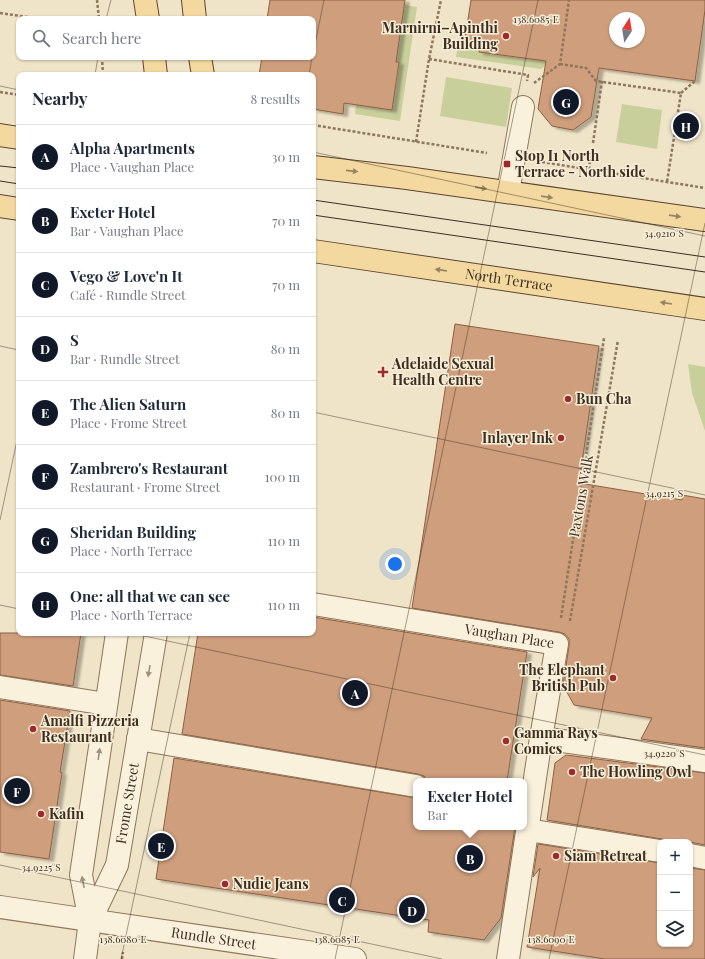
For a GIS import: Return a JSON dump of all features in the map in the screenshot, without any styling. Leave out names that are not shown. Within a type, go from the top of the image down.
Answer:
[{"type":"main road","points":[[145,0],[148,16]]},
{"type":"main road","points":[[192,0],[195,16]]},
{"type":"main road","points":[[154,60],[156,72]]},
{"type":"main road","points":[[200,60],[202,72]]},
{"type":"main road","points":[[0,135],[16,138]]},
{"type":"main road","points":[[316,167],[407,178],[705,220]]},
{"type":"main road","points":[[0,206],[16,209]]},
{"type":"main road","name":"North Terrace","points":[[316,251],[705,309]]},
{"type":"street","points":[[508,192],[524,98]]},
{"type":"street","name":"Vaughan Place","points":[[316,604],[558,637],[528,804],[528,830],[508,959]]},
{"type":"street","name":"Frome Street","points":[[85,959],[90,920],[81,874],[117,636]]},
{"type":"street","name":"Frome Street","points":[[90,920],[117,865],[155,636]]},
{"type":"street","points":[[0,687],[106,704]]},
{"type":"street","points":[[541,738],[705,761]]},
{"type":"street","points":[[138,739],[413,785]]},
{"type":"street","points":[[528,830],[657,851]]},
{"type":"street","points":[[693,856],[705,858]]},
{"type":"street","name":"Rundle Street","points":[[0,907],[355,959]]},
{"type":"path","points":[[97,0],[99,16]]},
{"type":"path","points":[[416,142],[429,60],[441,0]]},
{"type":"path","points":[[524,98],[560,64],[569,0]]},
{"type":"path","points":[[0,13],[19,16]]},
{"type":"path","points":[[102,60],[103,72]]},
{"type":"path","points":[[429,60],[528,75],[524,98]]},
{"type":"path","points":[[560,64],[586,68],[596,80],[681,93]]},
{"type":"path","points":[[593,143],[602,81]]},
{"type":"path","points":[[667,182],[681,93],[695,81]]},
{"type":"path","points":[[0,92],[16,95]]},
{"type":"path","points":[[316,125],[705,188]]},
{"type":"path","points":[[589,169],[591,151]]},
{"type":"path","points":[[558,637],[604,338]]},
{"type":"path","name":"Paxtons Walk","points":[[558,637],[568,632],[618,340]]},
{"type":"green space","points":[[404,5],[417,7],[400,121],[355,114],[356,105],[392,110],[399,62],[396,62]]},
{"type":"green space","points":[[461,27],[467,28],[464,45],[479,47],[479,52],[527,59],[554,59],[541,69],[456,57]]},
{"type":"green space","points":[[446,77],[512,88],[506,127],[440,116]]},
{"type":"green space","points":[[622,104],[662,110],[657,149],[616,142]]},
{"type":"green space","points":[[688,364],[705,367],[705,431],[692,393]]},
{"type":"building","points":[[270,0],[405,0],[396,62],[399,62],[392,110],[344,103],[343,114],[316,110],[316,72],[260,72],[262,60],[316,60],[316,16],[267,16]]},
{"type":"building","points":[[471,0],[705,0],[705,10],[695,81],[599,68],[591,117],[573,130],[552,126],[538,109],[546,61],[479,52],[479,47],[464,45]]},
{"type":"building","points":[[455,324],[599,346],[579,483],[682,500],[682,495],[705,499],[705,748],[641,739],[652,718],[574,705],[563,685],[569,646],[569,639],[565,634],[412,608]]},
{"type":"building","points":[[316,617],[527,652],[507,778],[425,778],[418,774],[182,734],[198,636],[316,636]]},
{"type":"building","points":[[0,633],[16,633],[16,636],[81,636],[73,686],[0,675]]},
{"type":"building","points":[[0,700],[70,711],[60,772],[62,773],[49,859],[0,852]]},
{"type":"building","points":[[566,755],[705,773],[705,845],[693,843],[693,839],[662,839],[547,820],[555,763]]},
{"type":"building","points":[[174,758],[413,798],[413,830],[515,830],[501,918],[484,940],[428,932],[429,920],[156,879]]},
{"type":"building","points":[[538,844],[657,863],[657,947],[693,947],[693,868],[705,870],[705,959],[605,959],[527,947],[540,868],[533,877]]},
{"type":"tram line","points":[[0,166],[16,168]]},
{"type":"tram line","points":[[0,181],[16,184]]},
{"type":"tram line","points":[[316,200],[705,257]]},
{"type":"tram line","points":[[316,215],[705,272]]},
{"type":"place","name":"Marnirni–Apinthi Building","points":[[506,36]]},
{"type":"place","name":"Sheridan Building","points":[[566,102]]},
{"type":"place","name":"One: all that we can see","points":[[686,126]]},
{"type":"place","name":"Stop I1 North Terrace - North side","points":[[507,164]]},
{"type":"place","name":"Adelaide Sexual Health Centre","points":[[383,372]]},
{"type":"place","name":"Bun Cha","points":[[568,399]]},
{"type":"place","name":"Inlayer Ink","points":[[561,438]]},
{"type":"place","name":"The Elephant British Pub","points":[[613,678]]},
{"type":"place","name":"Alpha Apartments","points":[[355,693]]},
{"type":"place","name":"Amalfi Pizzeria Restaurant","points":[[33,729]]},
{"type":"place","name":"Gamma Rays Comics","points":[[506,741]]},
{"type":"place","name":"The Howling Owl","points":[[572,772]]},
{"type":"place","name":"Zambrero's Restaurant","points":[[17,791]]},
{"type":"place","name":"Kafin","points":[[41,814]]},
{"type":"place","name":"The Alien Saturn","points":[[161,846]]},
{"type":"place","name":"Siam Retreat","points":[[556,856]]},
{"type":"place","name":"Exeter Hotel","points":[[470,858]]},
{"type":"place","name":"Nudie Jeans","points":[[225,884]]},
{"type":"place","name":"Vego & Love'n It","points":[[342,900]]},
{"type":"place","name":"S","points":[[412,910]]}]
